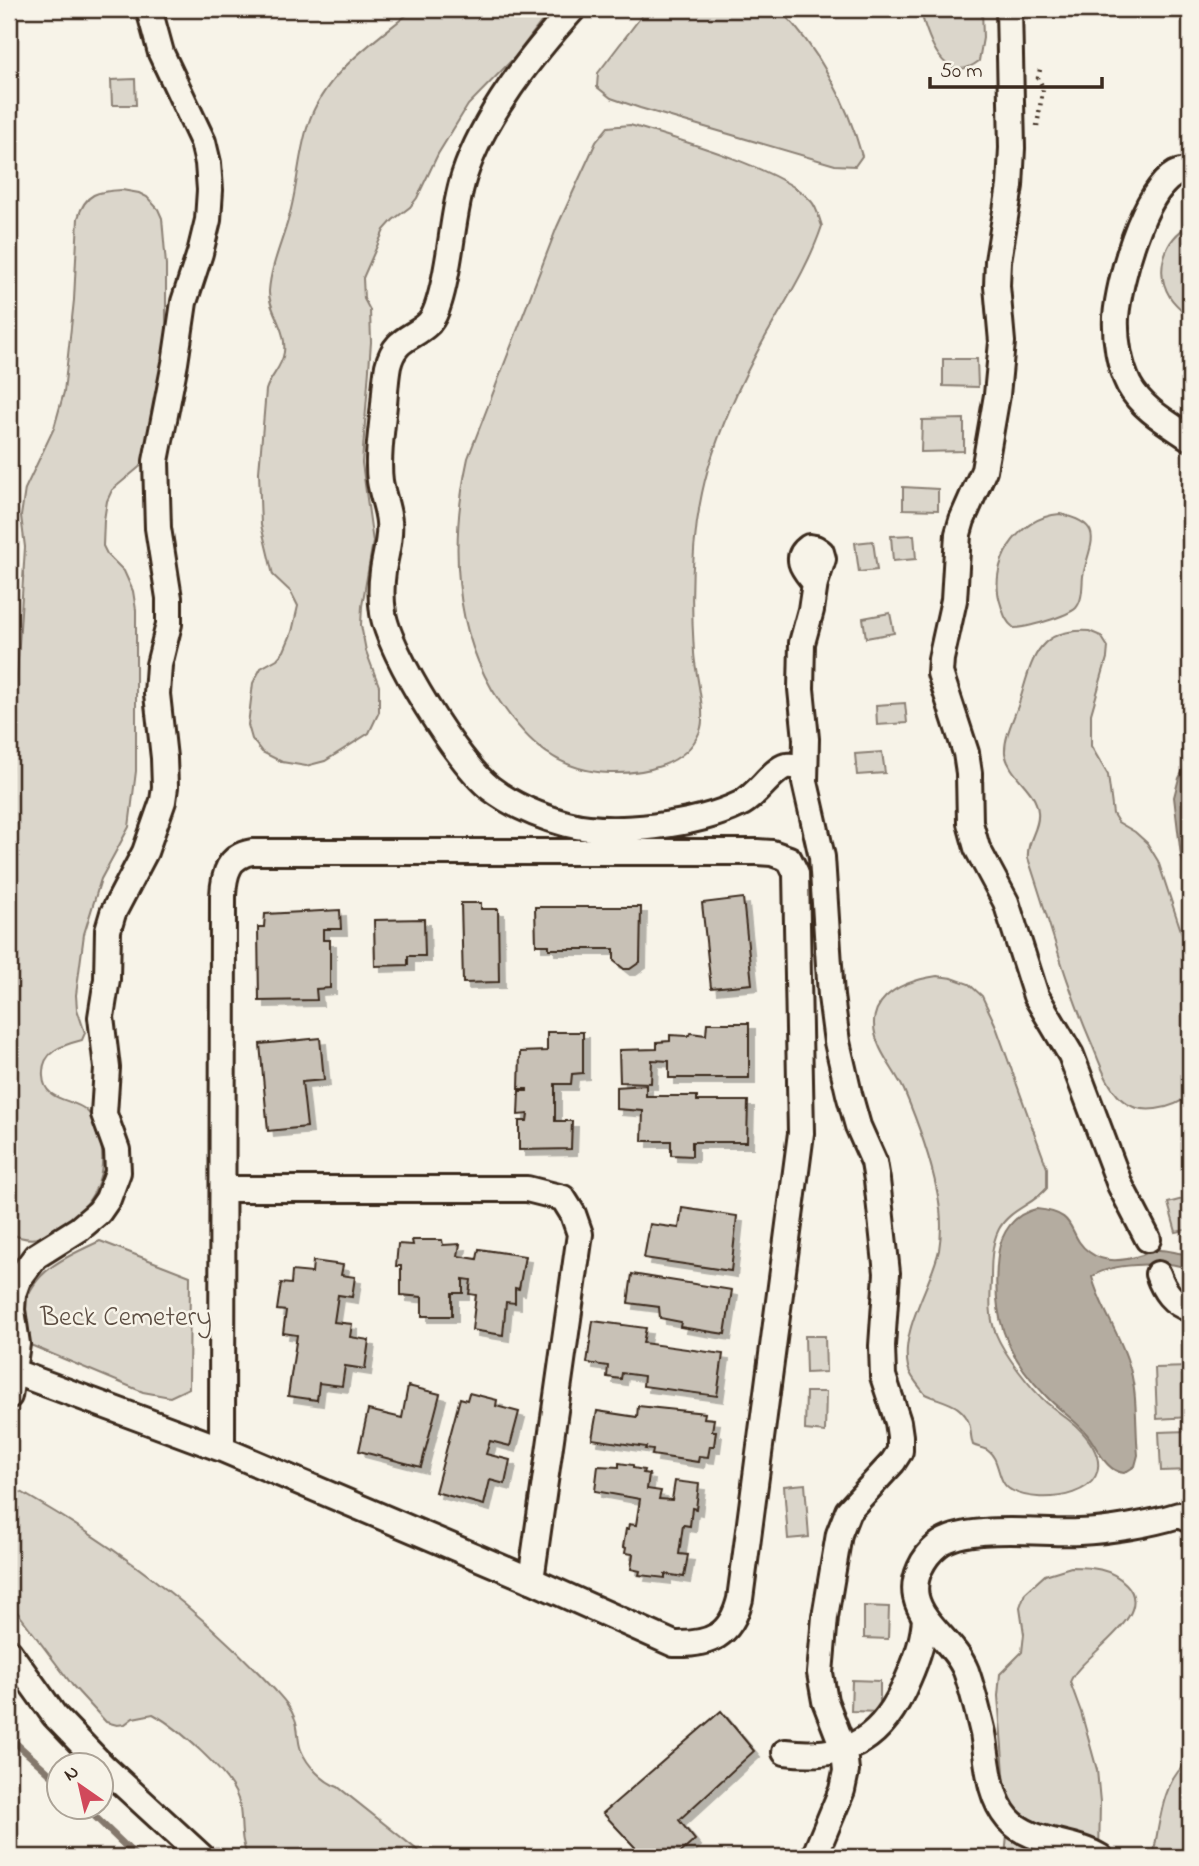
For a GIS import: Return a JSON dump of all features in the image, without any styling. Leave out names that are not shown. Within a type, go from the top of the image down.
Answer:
[{"type":"street","points":[[9,1396],[10,1370],[17,1344],[12,1310],[13,1294],[18,1280],[36,1256],[79,1229],[99,1212],[108,1199],[118,1172],[117,1150],[104,1114],[107,1068],[101,1029],[107,979],[108,930],[113,912],[145,852],[163,801],[165,787],[157,687],[169,624],[169,598],[158,528],[156,461],[176,363],[184,302],[208,220],[210,178],[203,142],[161,53],[149,9]]},
{"type":"street","points":[[573,9],[538,48],[483,134],[464,176],[454,220],[446,278],[436,313],[428,324],[400,343],[389,363],[379,470],[390,523],[382,586],[385,625],[415,684],[470,768],[492,790],[524,808],[567,824],[614,830],[698,818],[742,804],[757,793],[775,772],[786,766],[805,767]]},
{"type":"street","points":[[1009,9],[1012,149],[1009,196],[998,261],[997,286],[1002,342],[997,395],[984,470],[958,534],[955,592],[940,673],[966,753],[970,822],[976,848],[1006,902],[1036,996],[1071,1055],[1120,1185],[1147,1238]]},
{"type":"street","points":[[1190,170],[1176,173],[1168,179],[1142,219],[1128,257],[1116,318],[1119,357],[1130,388],[1153,413],[1190,438]]},
{"type":"street","points":[[814,1857],[842,1790],[846,1771],[844,1750],[825,1701],[820,1673],[825,1617],[839,1534],[848,1511],[900,1451],[898,1422],[883,1376],[882,1346],[887,1273],[877,1180],[874,1162],[853,1110],[837,1042],[831,996],[822,857],[808,799],[801,690],[802,643],[815,583]]},
{"type":"street","points":[[10,1370],[222,1449],[531,1580],[674,1644],[708,1641],[724,1631],[736,1618],[740,1600],[801,1133],[796,873],[789,859],[772,853],[757,852],[242,854],[229,865],[224,876],[222,896],[222,1449]]},
{"type":"street","points":[[223,1189],[527,1189],[563,1198],[573,1214],[580,1234],[531,1580]]},
{"type":"street","points":[[1158,1274],[1170,1297],[1190,1309]]},
{"type":"street","points":[[1100,1857],[1087,1850],[1021,1830],[1002,1812],[993,1788],[981,1725],[966,1672],[960,1659],[930,1628],[916,1596],[918,1570],[938,1545],[968,1534],[1078,1532],[1186,1514]]},
{"type":"street","points":[[785,1752],[802,1754],[844,1750],[855,1746],[877,1730],[892,1713],[930,1628]]},
{"type":"street","points":[[9,1652],[54,1715],[87,1750]]},
{"type":"street","points":[[116,1779],[202,1857]]},
{"type":"path","points":[[1041,65],[1038,78],[1043,88]]},
{"type":"green space","points":[[414,9],[551,9],[514,58],[468,105],[438,154],[417,198],[384,230],[363,278],[364,299],[370,310],[371,342],[362,463],[373,542],[361,625],[366,651],[379,686],[379,712],[369,733],[325,761],[306,766],[282,762],[262,752],[252,739],[248,725],[253,683],[261,668],[277,659],[284,651],[298,606],[291,592],[273,575],[261,525],[259,472],[266,390],[284,352],[283,335],[269,298],[270,281],[291,209],[305,135],[316,106],[338,74],[352,60]]},
{"type":"green space","points":[[647,9],[779,9],[807,41],[840,96],[862,156],[855,166],[835,165],[611,98],[597,87],[598,73]]},
{"type":"green space","points":[[920,9],[982,9],[983,38],[979,61],[966,68],[946,64],[932,44]]},
{"type":"green space","points":[[135,79],[136,105],[112,105],[111,80]]},
{"type":"green space","points":[[630,125],[726,156],[777,177],[811,201],[822,226],[802,271],[739,389],[719,437],[702,491],[692,584],[694,653],[702,714],[700,731],[685,752],[662,766],[636,772],[610,773],[575,767],[546,752],[533,742],[500,702],[472,645],[459,584],[458,553],[462,489],[468,458],[557,227],[596,142],[608,127]]},
{"type":"green space","points":[[122,190],[147,197],[158,209],[162,218],[166,265],[166,342],[143,464],[112,490],[104,520],[103,546],[124,571],[133,591],[136,610],[136,771],[129,827],[101,879],[84,934],[76,995],[77,1009],[85,1033],[82,1040],[55,1050],[43,1067],[48,1091],[80,1106],[91,1116],[100,1139],[102,1166],[95,1190],[70,1221],[52,1233],[28,1239],[9,1233],[9,806],[25,547],[21,516],[25,489],[54,428],[64,392],[74,300],[78,218],[89,198],[106,191]]},
{"type":"green space","points":[[1190,225],[1190,317],[1170,297],[1165,287],[1162,266],[1164,256],[1174,238]]},
{"type":"green space","points":[[943,359],[977,359],[978,387],[943,386]]},
{"type":"green space","points":[[964,419],[964,451],[921,452],[922,420]]},
{"type":"green space","points":[[903,487],[938,489],[938,510],[903,509]]},
{"type":"green space","points":[[1060,514],[1085,524],[1092,537],[1080,601],[1076,608],[1065,614],[1037,624],[1014,628],[1004,615],[998,590],[1002,559],[1009,546],[1031,524]]},
{"type":"green space","points":[[914,535],[916,559],[893,561],[891,536]]},
{"type":"green space","points":[[873,541],[877,570],[859,572],[855,543]]},
{"type":"green space","points":[[890,613],[894,633],[866,638],[863,618]]},
{"type":"green space","points":[[1089,631],[1101,636],[1108,647],[1091,714],[1091,746],[1108,775],[1113,814],[1118,822],[1147,843],[1158,861],[1186,946],[1190,970],[1190,1095],[1175,1104],[1156,1109],[1128,1105],[1111,1087],[1100,1064],[1073,997],[1028,858],[1038,818],[1036,804],[1007,761],[1005,753],[1009,729],[1038,652],[1046,642],[1056,636]]},
{"type":"green space","points":[[905,703],[907,723],[877,725],[876,705]]},
{"type":"green space","points":[[882,752],[885,773],[857,775],[855,754]]},
{"type":"green space","points":[[937,976],[969,984],[982,996],[995,1024],[1047,1168],[1047,1188],[1009,1217],[996,1235],[991,1262],[990,1308],[996,1334],[1018,1371],[1047,1403],[1078,1428],[1093,1447],[1098,1463],[1095,1476],[1086,1486],[1057,1497],[1024,1495],[1006,1486],[991,1454],[973,1445],[970,1427],[963,1413],[952,1404],[925,1394],[908,1367],[908,1338],[939,1250],[940,1213],[923,1140],[904,1090],[880,1048],[874,1018],[878,1007],[896,989]]},
{"type":"green space","points":[[1190,1197],[1190,1229],[1176,1232],[1168,1203]]},
{"type":"green space","name":"Beck Cemetery","points":[[100,1241],[190,1276],[189,1388],[170,1397],[143,1392],[28,1344],[24,1310],[35,1283],[54,1265]]},
{"type":"green space","points":[[805,1336],[825,1336],[826,1372],[806,1373]]},
{"type":"green space","points":[[1189,1367],[1190,1417],[1157,1419],[1155,1368]]},
{"type":"green space","points":[[806,1392],[826,1392],[825,1432],[805,1430]]},
{"type":"green space","points":[[1188,1431],[1190,1470],[1161,1471],[1159,1432]]},
{"type":"green space","points":[[805,1484],[809,1537],[788,1539],[784,1486]]},
{"type":"green space","points":[[9,1489],[23,1493],[125,1558],[216,1632],[289,1707],[296,1723],[301,1750],[316,1772],[426,1857],[248,1857],[243,1842],[238,1799],[214,1764],[175,1729],[153,1714],[133,1718],[125,1724],[106,1722],[73,1686],[9,1601]]},
{"type":"green space","points":[[1071,1567],[1093,1568],[1114,1575],[1126,1584],[1133,1596],[1132,1609],[1125,1622],[1087,1660],[1070,1682],[1097,1770],[1100,1802],[1099,1857],[1005,1857],[1008,1824],[998,1696],[1000,1674],[1022,1652],[1024,1634],[1020,1607],[1025,1593],[1045,1575]]},
{"type":"green space","points":[[864,1606],[889,1607],[888,1639],[864,1638]]},
{"type":"green space","points":[[852,1680],[880,1681],[880,1712],[851,1711]]},
{"type":"green space","points":[[1190,1761],[1190,1857],[1153,1857],[1168,1791],[1173,1779]]},
{"type":"shaded area","points":[[1190,757],[1190,876],[1181,856],[1174,797],[1179,778]]},
{"type":"shaded area","points":[[1036,1209],[1060,1215],[1070,1225],[1082,1245],[1101,1258],[1122,1260],[1157,1250],[1190,1254],[1190,1268],[1168,1264],[1128,1266],[1107,1269],[1092,1277],[1124,1351],[1133,1384],[1138,1455],[1135,1466],[1124,1473],[1106,1463],[1085,1432],[1032,1380],[1020,1364],[1004,1332],[999,1314],[996,1276],[1002,1239],[1015,1220]]},
{"type":"building","points":[[743,898],[752,984],[711,988],[702,903]]},
{"type":"building","points":[[461,903],[481,903],[481,909],[498,909],[499,982],[463,983]]},
{"type":"building","points":[[535,907],[641,907],[640,962],[630,969],[624,969],[614,961],[614,949],[549,949],[549,945],[536,945]]},
{"type":"building","points":[[340,910],[341,929],[323,929],[323,940],[330,940],[330,988],[316,989],[317,1000],[259,1001],[258,927],[264,927],[265,914]]},
{"type":"building","points":[[424,919],[425,956],[408,956],[408,965],[375,966],[374,920]]},
{"type":"building","points":[[707,1023],[749,1023],[749,1078],[669,1078],[669,1061],[652,1060],[651,1083],[620,1082],[619,1050],[657,1049],[657,1042],[670,1041],[670,1035],[706,1035]]},
{"type":"building","points":[[547,1032],[583,1032],[583,1073],[572,1074],[571,1084],[555,1084],[555,1121],[572,1121],[571,1149],[519,1150],[519,1121],[527,1121],[528,1114],[518,1115],[519,1091],[527,1091],[519,1089],[520,1052],[547,1051]]},
{"type":"building","points":[[320,1038],[324,1080],[302,1082],[307,1127],[268,1131],[260,1044]]},
{"type":"building","points":[[646,1085],[646,1096],[697,1096],[697,1101],[748,1101],[747,1142],[692,1142],[692,1156],[671,1155],[671,1141],[642,1141],[643,1111],[616,1109],[616,1087]]},
{"type":"building","points":[[682,1208],[737,1216],[731,1271],[644,1258],[650,1224],[679,1228]]},
{"type":"building","points":[[412,1240],[442,1240],[443,1245],[460,1244],[458,1256],[477,1259],[479,1249],[525,1256],[519,1289],[515,1288],[515,1303],[506,1302],[503,1335],[472,1330],[476,1295],[469,1294],[471,1280],[463,1279],[463,1293],[452,1293],[452,1316],[422,1316],[422,1297],[401,1295],[401,1266],[396,1266],[398,1244],[413,1245]]},
{"type":"building","points":[[313,1261],[343,1265],[341,1275],[355,1277],[352,1297],[338,1295],[334,1322],[352,1324],[350,1337],[369,1340],[365,1369],[345,1366],[342,1386],[319,1383],[317,1400],[288,1396],[297,1335],[283,1333],[286,1311],[277,1310],[281,1283],[291,1284],[292,1271],[312,1273]]},
{"type":"building","points":[[632,1274],[732,1290],[725,1334],[680,1327],[681,1322],[660,1318],[659,1307],[628,1303]]},
{"type":"building","points":[[593,1321],[646,1328],[643,1343],[723,1354],[717,1396],[643,1386],[644,1376],[622,1373],[621,1379],[607,1377],[608,1366],[587,1363]]},
{"type":"building","points":[[408,1386],[440,1394],[421,1467],[359,1451],[368,1410],[402,1418]]},
{"type":"building","points":[[469,1393],[497,1400],[496,1406],[519,1412],[510,1446],[490,1441],[486,1454],[510,1460],[505,1484],[490,1480],[484,1505],[435,1492],[460,1398],[467,1400]]},
{"type":"building","points":[[638,1406],[705,1413],[704,1418],[714,1419],[714,1446],[710,1446],[708,1457],[699,1456],[698,1462],[652,1455],[653,1450],[645,1449],[646,1447],[592,1439],[597,1411],[637,1417]]},
{"type":"building","points":[[619,1463],[633,1465],[633,1468],[649,1474],[647,1489],[661,1491],[659,1499],[672,1500],[675,1481],[699,1484],[696,1509],[692,1508],[690,1526],[683,1525],[679,1554],[688,1555],[684,1577],[665,1574],[665,1578],[639,1575],[640,1571],[631,1569],[633,1554],[625,1553],[626,1548],[623,1547],[626,1529],[629,1524],[636,1525],[640,1499],[595,1491],[598,1466],[619,1467]]},
{"type":"building","points":[[721,1711],[754,1751],[679,1820],[695,1840],[676,1857],[644,1857],[603,1813]]},
{"type":"waterway","points":[[9,1737],[46,1770]]},
{"type":"waterway","points":[[99,1820],[137,1857]]}]
